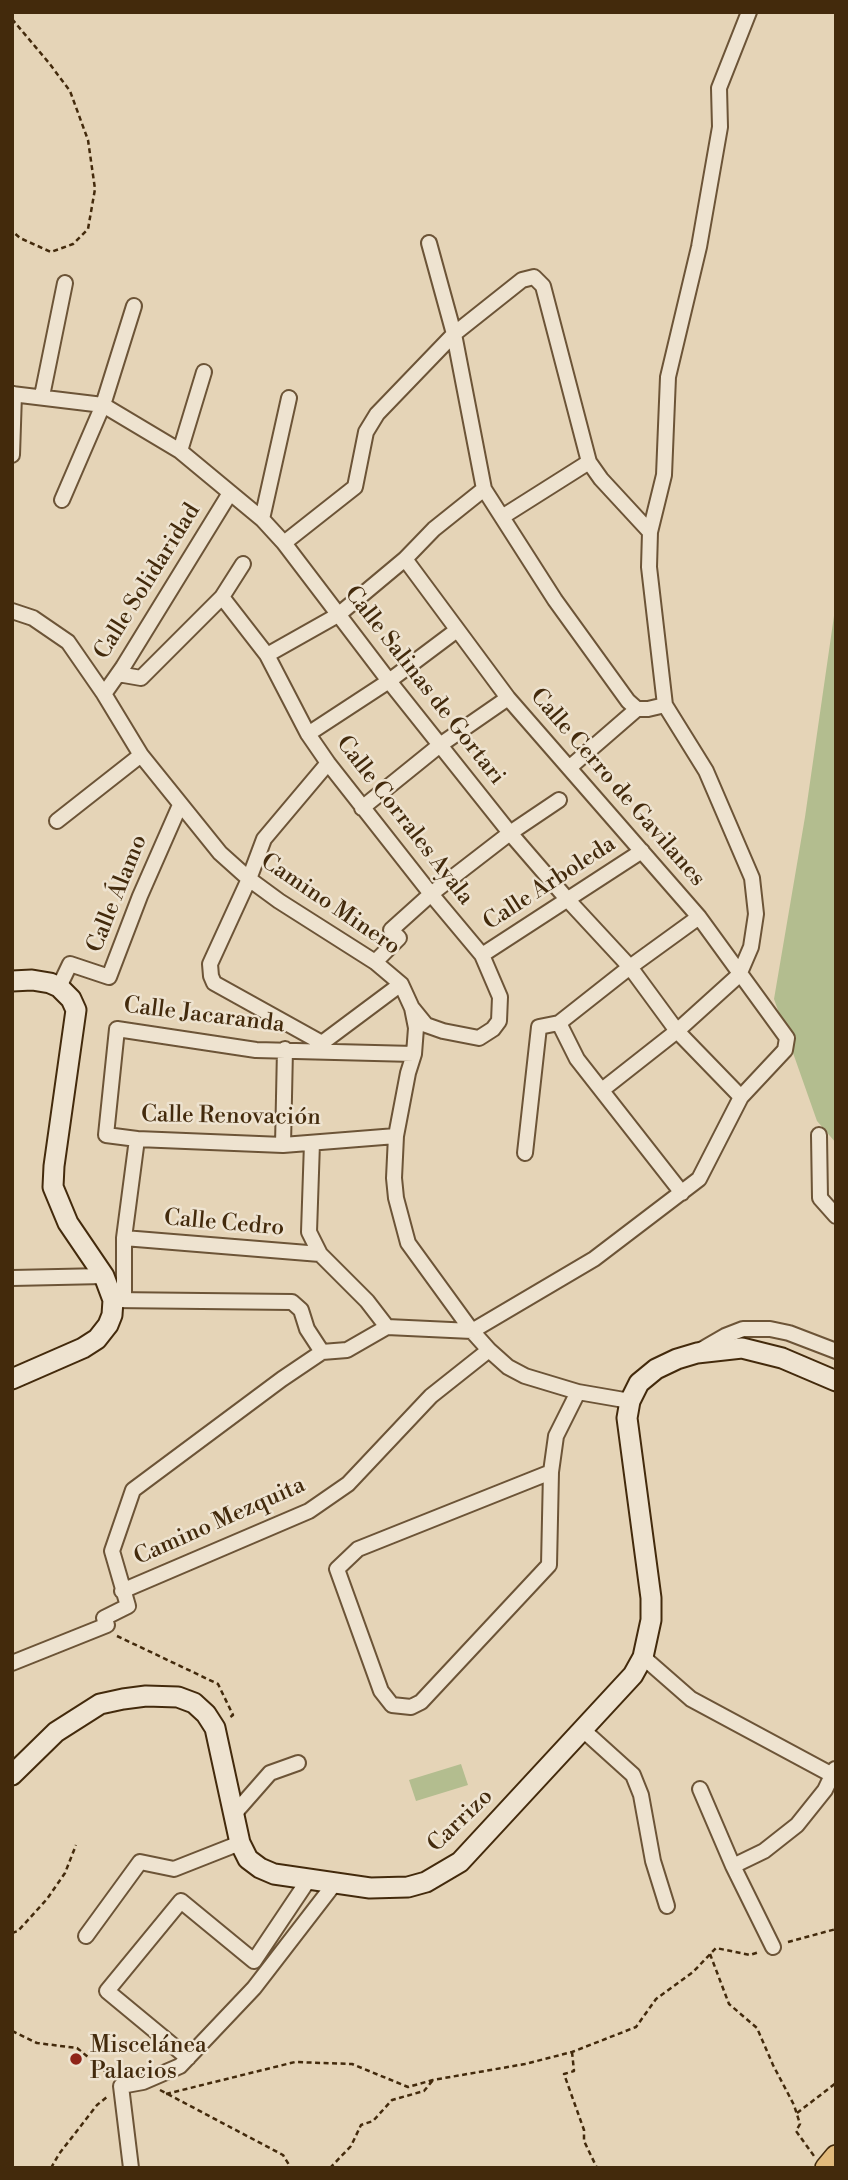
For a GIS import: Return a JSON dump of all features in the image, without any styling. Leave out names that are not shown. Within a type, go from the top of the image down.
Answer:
[{"type":"street","points":[[601,1090],[677,1031],[739,975],[751,947],[756,914],[752,878],[706,771],[665,705],[649,567],[650,532],[664,475],[668,377],[699,247],[720,127],[719,88],[749,12]]},
{"type":"street","points":[[429,243],[454,334],[484,489],[555,600],[628,701],[637,709]]},
{"type":"street","points":[[284,543],[355,487],[366,432],[377,414],[454,334],[522,280],[534,277],[543,286],[589,462],[601,479],[650,532]]},
{"type":"street","points":[[42,396],[65,284]]},
{"type":"street","points":[[62,500],[103,405],[134,306]]},
{"type":"street","points":[[180,451],[204,372]]},
{"type":"street","points":[[12,455],[13,394]]},
{"type":"street","name":"Calle Salinas de Gortari","points":[[13,394],[103,405],[180,451],[262,519],[284,543],[389,681],[510,832],[630,967],[677,1031],[741,1097]]},
{"type":"street","points":[[262,519],[289,398]]},
{"type":"street","points":[[502,517],[589,462]]},
{"type":"street","points":[[267,655],[338,615],[405,559],[434,528],[484,489]]},
{"type":"street","name":"Calle Solidaridad","points":[[104,694],[230,493]]},
{"type":"street","name":"Calle Cerro de Gavilanes","points":[[405,559],[508,698],[699,917],[787,1038],[785,1050],[741,1097]]},
{"type":"street","points":[[118,674],[141,678],[222,597],[243,564]]},
{"type":"street","name":"Calle Corrales Ayala","points":[[222,597],[267,655],[308,734],[328,763],[482,955],[500,997],[499,1021],[480,1038],[426,1025],[412,1008]]},
{"type":"street","name":"Camino Minero","points":[[12,611],[33,618],[68,642],[141,755],[220,853],[279,901],[375,962],[401,984],[412,1008],[416,1028],[414,1055],[396,1136],[396,1198],[408,1242],[472,1331],[508,1367],[525,1376],[578,1392],[630,1401]]},
{"type":"street","points":[[308,734],[389,681],[457,630]]},
{"type":"street","points":[[362,808],[440,745],[508,698]]},
{"type":"street","points":[[569,768],[637,709],[665,705]]},
{"type":"street","points":[[57,821],[141,755]]},
{"type":"street","points":[[249,879],[264,839],[328,763]]},
{"type":"street","points":[[375,962],[399,938],[391,930],[431,894],[510,832],[559,800]]},
{"type":"street","name":"Calle Álamo","points":[[59,987],[70,964],[109,977],[140,896],[180,805]]},
{"type":"street","name":"Calle Arboleda","points":[[482,955],[642,851]]},
{"type":"street","name":"Calle Jacaranda","points":[[249,879],[210,964],[214,983],[322,1043],[401,984]]},
{"type":"street","points":[[525,1153],[539,1027],[559,1023],[699,917]]},
{"type":"street","points":[[12,981],[33,980],[59,987],[71,999],[76,1010],[53,1187],[68,1223],[119,1300]]},
{"type":"street","points":[[559,1023],[577,1059],[682,1192]]},
{"type":"street","name":"Calle Jacaranda","points":[[106,1135],[117,1029],[256,1050],[414,1055]]},
{"type":"street","points":[[283,1145],[285,1049]]},
{"type":"street","points":[[12,1663],[107,1625],[104,1618],[128,1606],[112,1551],[133,1490],[322,1352],[347,1350],[387,1327],[472,1331],[594,1259],[699,1179],[741,1097]]},
{"type":"street","name":"Calle Renovación","points":[[106,1135],[137,1139],[283,1145],[396,1136]]},
{"type":"street","points":[[818,1136],[820,1198],[836,1216]]},
{"type":"street","points":[[12,1380],[97,1339],[108,1325],[119,1300],[137,1139]]},
{"type":"street","points":[[312,1143],[309,1232],[320,1254],[367,1301],[387,1327]]},
{"type":"street","name":"Calle Cedro","points":[[124,1238],[320,1254]]},
{"type":"street","points":[[12,1278],[104,1276]]},
{"type":"street","points":[[119,1300],[292,1302],[301,1310],[307,1329],[322,1352]]},
{"type":"street","points":[[630,1401],[639,1383],[656,1369],[697,1353],[725,1336],[743,1329],[770,1329],[789,1333],[836,1351]]},
{"type":"street","points":[[697,1353],[742,1348],[763,1352],[836,1381]]},
{"type":"street","name":"Camino Mezquita","points":[[122,1591],[309,1511],[348,1484],[432,1396],[489,1350]]},
{"type":"street","points":[[551,1472],[358,1549],[337,1569],[380,1691],[392,1705],[411,1707],[421,1702],[549,1565],[551,1472],[556,1436],[578,1392]]},
{"type":"street","name":"Carrizo","points":[[12,1775],[56,1732],[100,1704],[146,1696],[178,1697],[194,1703],[206,1713],[215,1728],[240,1843],[248,1859],[260,1868],[275,1874],[370,1888],[398,1888],[426,1882],[443,1873],[460,1862],[633,1675],[643,1657],[652,1619],[651,1598],[628,1438],[626,1418],[630,1401]]},
{"type":"street","points":[[643,1657],[691,1699],[834,1774],[825,1790],[797,1825],[764,1851],[733,1866]]},
{"type":"street","points":[[582,1729],[633,1775],[641,1795],[653,1861],[667,1906]]},
{"type":"street","points":[[234,1814],[270,1773],[298,1763]]},
{"type":"street","points":[[700,1788],[733,1866],[772,1947]]},
{"type":"street","points":[[86,1936],[140,1862],[174,1869],[240,1843]]},
{"type":"street","points":[[188,2057],[107,1992],[181,1901],[254,1961],[309,1879]]},
{"type":"street","points":[[131,2168],[121,2086],[143,2082],[180,2066],[254,1988],[335,1883]]},
{"type":"path","points":[[12,19],[70,91],[88,140],[95,189],[88,229],[73,244],[51,252],[20,238],[12,231]]},
{"type":"path","points":[[107,1625],[120,1639],[218,1684],[233,1715],[215,1728]]},
{"type":"path","points":[[12,1933],[18,1931],[59,1882],[76,1845]]},
{"type":"path","points":[[166,2094],[295,2062],[352,2064],[408,2087],[525,2064],[572,2052],[636,2027],[656,1999],[693,1972],[716,1948],[750,1955],[836,1929]]},
{"type":"path","points":[[710,1954],[729,2004],[757,2028],[797,2113],[800,2124],[796,2131],[826,2161]]},
{"type":"path","points":[[12,2031],[37,2043],[76,2048],[106,2070],[121,2086],[97,2105],[51,2168]]},
{"type":"path","points":[[572,2052],[574,2071],[564,2074],[584,2130],[584,2141],[597,2168]]},
{"type":"path","points":[[330,2168],[351,2146],[361,2125],[373,2121],[391,2100],[424,2091],[433,2080]]},
{"type":"path","points":[[143,2082],[283,2155],[291,2168]]},
{"type":"path","points":[[797,2113],[836,2083]]},
{"type":"green space","points":[[836,602],[836,1143],[817,1121],[774,999],[805,817]]},
{"type":"green space","points":[[461,1764],[468,1785],[416,1801],[409,1780]]},
{"type":"place","name":"Miscelánea Palacios","points":[[76,2059]]}]
